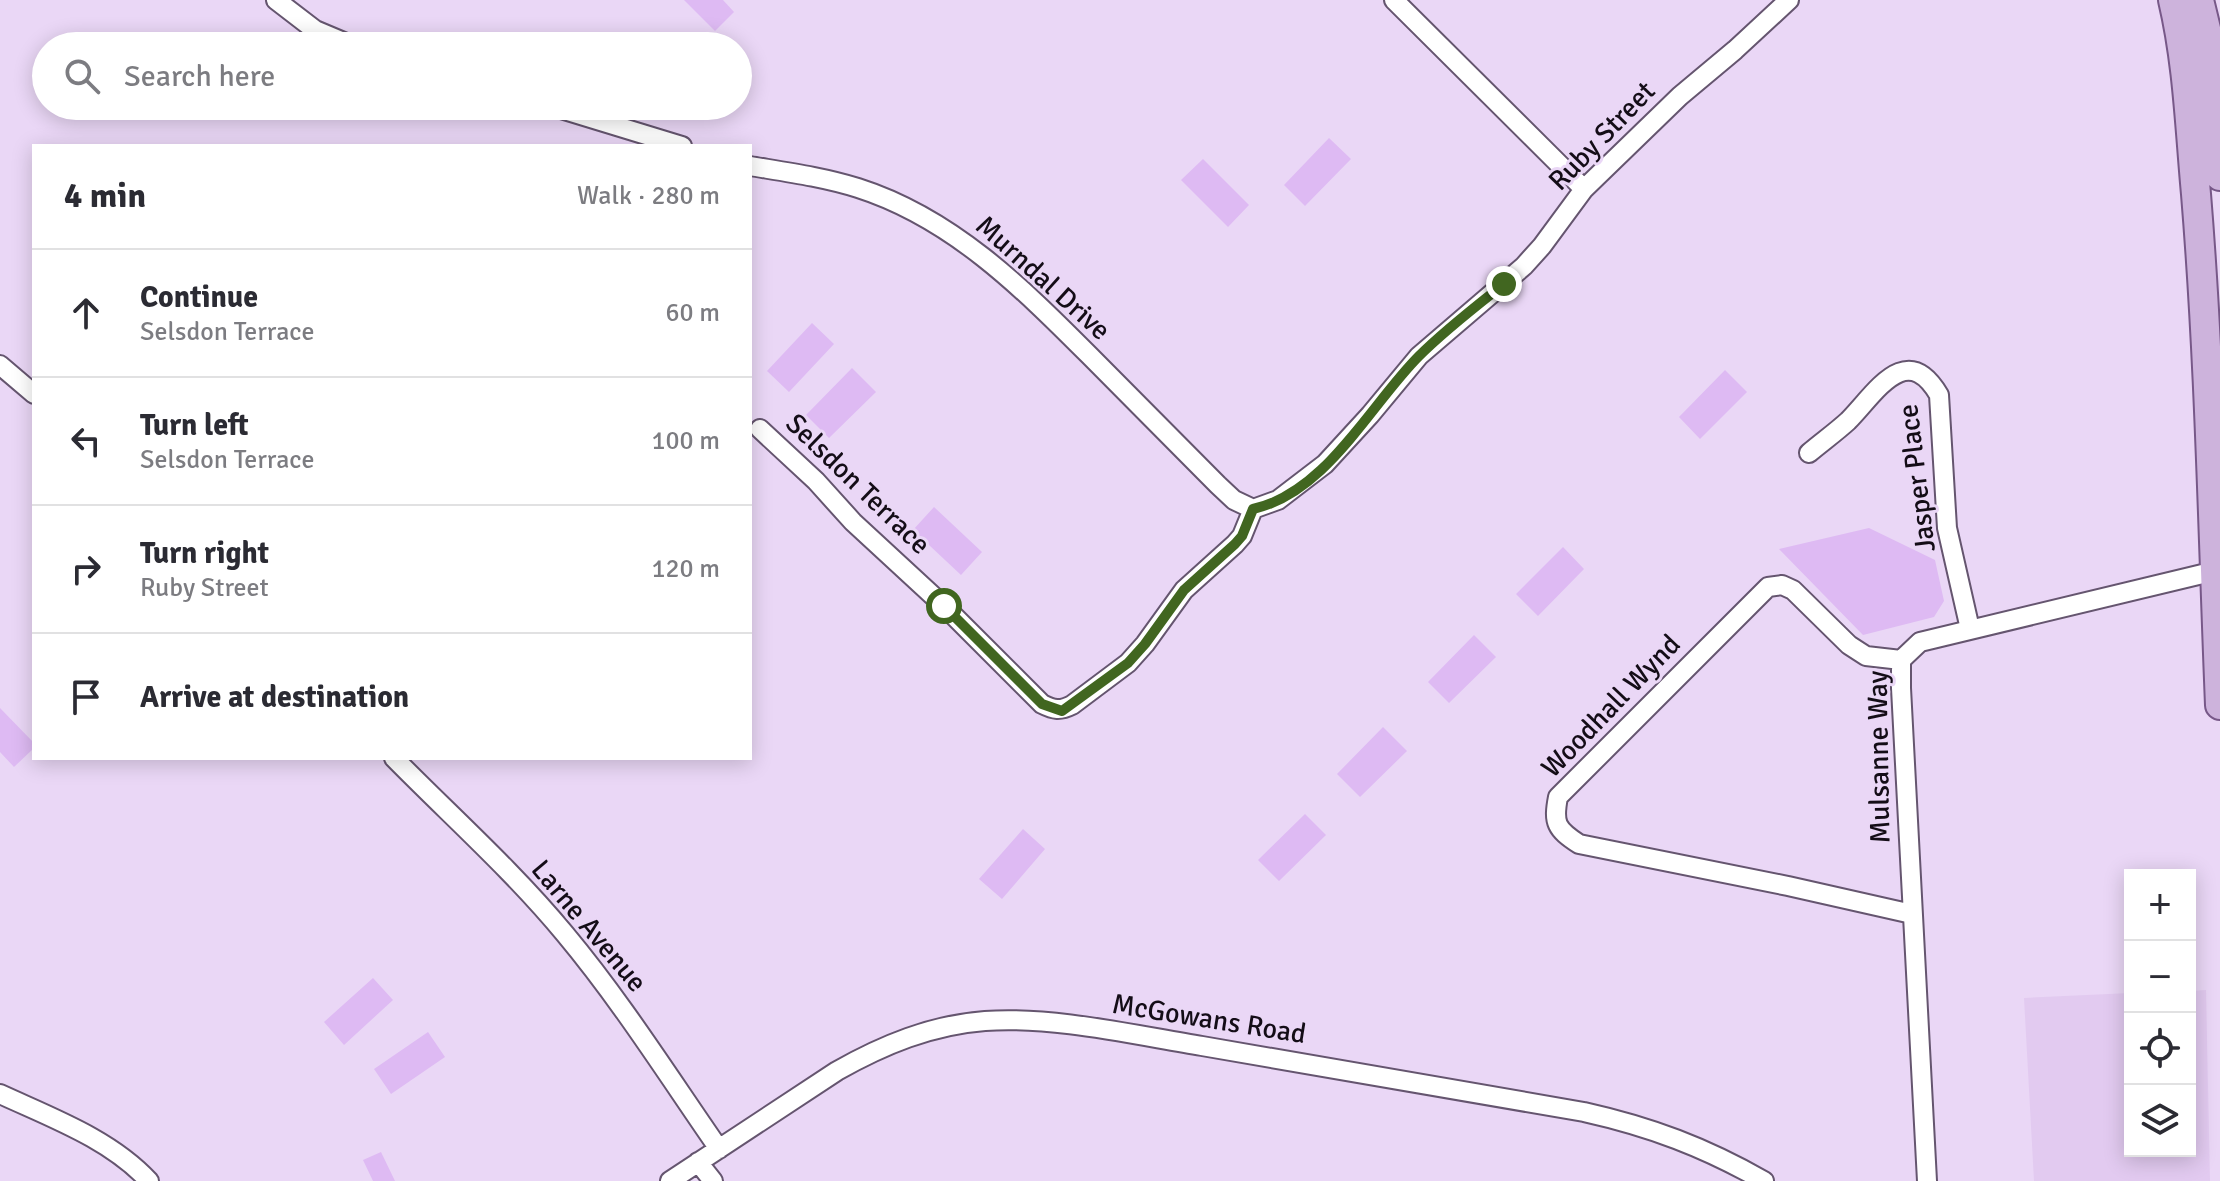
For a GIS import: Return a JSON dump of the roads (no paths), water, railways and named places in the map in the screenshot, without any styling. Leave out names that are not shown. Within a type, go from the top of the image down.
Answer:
[{"type":"main road","points":[[2173,0],[2194,35],[2220,176]]},
{"type":"main road","points":[[2199,0],[2194,35],[2210,236],[2211,436],[2220,705]]},
{"type":"street","points":[[276,0],[320,32]]},
{"type":"street","points":[[1394,0],[1584,189]]},
{"type":"street","name":"Ruby Street","points":[[1253,509],[1278,500],[1325,464],[1419,356],[1524,266],[1584,189],[1680,96],[1789,0]]},
{"type":"street","points":[[597,120],[675,144]]},
{"type":"street","name":"Murndal Drive","points":[[752,166],[859,189],[905,208],[986,257],[1234,500],[1253,509]]},
{"type":"street","points":[[0,365],[32,392]]},
{"type":"street","name":"Jasper Place","points":[[1809,453],[1848,421],[1890,375],[1907,371],[1921,375],[1932,384],[1939,395],[1947,528],[1970,629]]},
{"type":"street","name":"Selsdon Terrace","points":[[760,429],[1042,704],[1062,711],[1128,663],[1184,590],[1242,536],[1253,509]]},
{"type":"street","name":"Mulsanne Way","points":[[1927,1181],[1901,660],[1920,642],[2217,570]]},
{"type":"street","name":"Woodhall Wynd","points":[[1901,660],[1866,656],[1849,645],[1793,590],[1782,585],[1768,587],[1558,797],[1554,816],[1561,833],[1579,844],[1912,914]]},
{"type":"street","name":"Larne Avenue","points":[[396,760],[567,935],[618,1002],[719,1149]]},
{"type":"street","name":"McGowans Road","points":[[670,1181],[837,1071],[909,1036],[985,1021],[1038,1021],[1336,1068],[1621,1120],[1682,1139],[1764,1181]]},
{"type":"street","points":[[0,1094],[98,1141],[124,1158],[149,1181]]},
{"type":"street","points":[[698,1162],[713,1181]]}]
